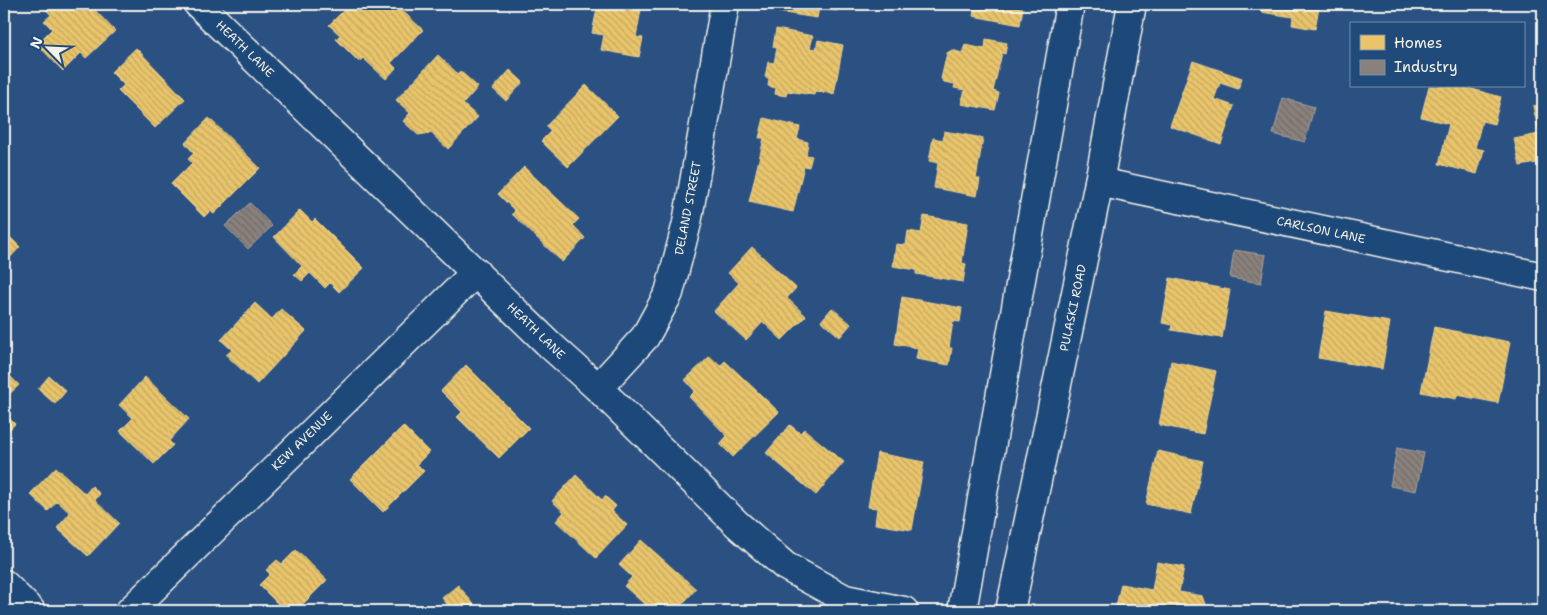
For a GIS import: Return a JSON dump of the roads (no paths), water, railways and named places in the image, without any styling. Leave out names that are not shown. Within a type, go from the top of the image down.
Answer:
[{"type":"street","name":"HEATH LANE","points":[[198,4],[738,525],[785,566],[844,599],[904,611]]},
{"type":"street","name":"DELAND STREET","points":[[598,388],[645,337],[670,293],[687,223],[725,4]]},
{"type":"street","points":[[962,611],[1070,4]]},
{"type":"street","name":"PULASKI ROAD","points":[[1010,611],[1100,182],[1132,4]]},
{"type":"street","name":"CARLSON LANE","points":[[1100,182],[1543,277]]},
{"type":"street","name":"KEW AVENUE","points":[[130,611],[476,272]]},
{"type":"street","points":[[4,584],[31,611]]}]
